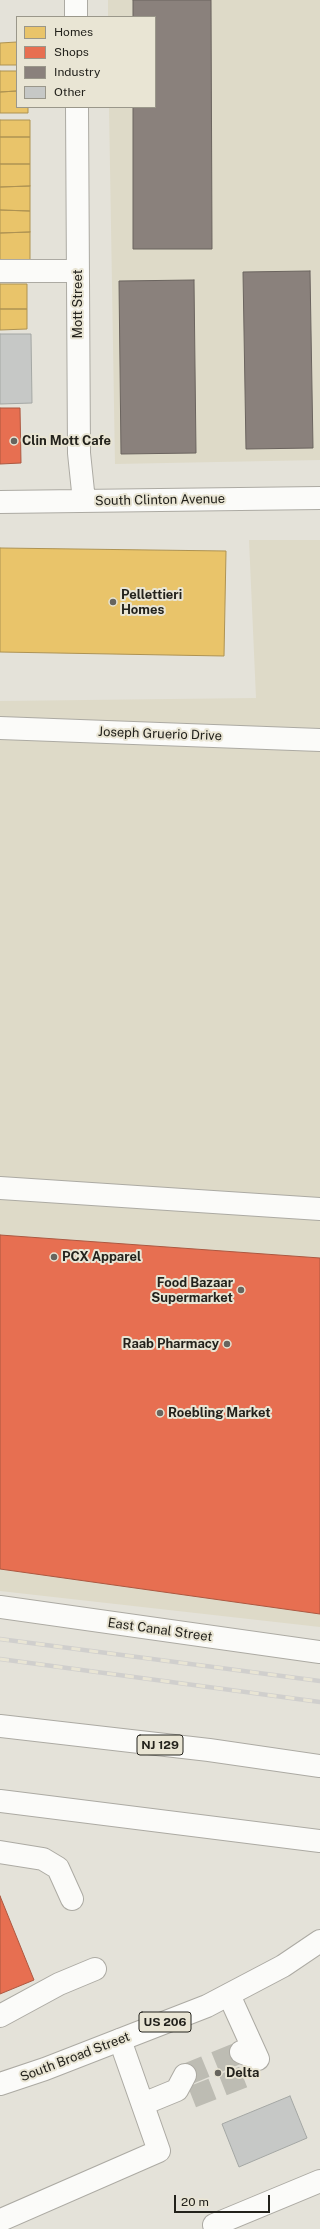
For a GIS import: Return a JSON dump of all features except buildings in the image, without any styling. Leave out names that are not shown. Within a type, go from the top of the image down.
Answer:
[{"type":"main road","points":[[76,0],[76,16]]},
{"type":"main road","name":"Mott Street","points":[[77,108],[79,453],[84,502]]},
{"type":"main road","points":[[0,271],[78,271]]},
{"type":"main road","name":"South Clinton Avenue","points":[[0,502],[320,498]]},
{"type":"main road","name":"Joseph Gruerio Drive","points":[[0,728],[320,740]]},
{"type":"main road","points":[[0,1188],[320,1209]]},
{"type":"main road","name":"East Canal Street","points":[[0,1607],[320,1652]]},
{"type":"main road","name":"NJ 129","points":[[0,1726],[209,1750],[320,1766]]},
{"type":"main road","points":[[0,1801],[320,1841]]},
{"type":"main road","points":[[0,1852],[44,1859],[58,1868],[72,1899]]},
{"type":"main road","name":"South Broad Street","points":[[0,2084],[207,2006],[283,1966],[320,1941]]},
{"type":"main road","points":[[0,2016],[59,1984],[95,1969]]},
{"type":"main road","points":[[229,1995],[249,2062]]},
{"type":"main road","points":[[2,2222],[159,2150],[120,2040]]},
{"type":"main road","points":[[142,2104],[185,2087]]},
{"type":"main road","points":[[214,2226],[320,2181]]},
{"type":"shaded area","points":[[108,0],[320,0],[320,460],[115,464],[109,108],[156,108],[156,16],[108,16]]},
{"type":"shaded area","name":"Roebling Market","points":[[249,540],[320,540],[320,1627],[0,1591],[0,701],[256,698]]},
{"type":"tunnel","points":[[185,2075],[241,2052]]},
{"type":"tunnel","points":[[192,2097],[248,2075]]},
{"type":"railway","points":[[0,1639],[320,1681]]},
{"type":"railway","points":[[0,1659],[320,1702]]},
{"type":"place","name":"Clin Mott Cafe","points":[[14,441]]},
{"type":"place","name":"Pellettieri Homes","points":[[113,602]]},
{"type":"place","name":"PCX Apparel","points":[[54,1257]]},
{"type":"place","name":"Food Bazaar Supermarket","points":[[241,1290]]},
{"type":"place","name":"Raab Pharmacy","points":[[227,1344]]},
{"type":"place","name":"Roebling Market","points":[[160,1413]]},
{"type":"place","name":"Delta","points":[[218,2073]]}]
